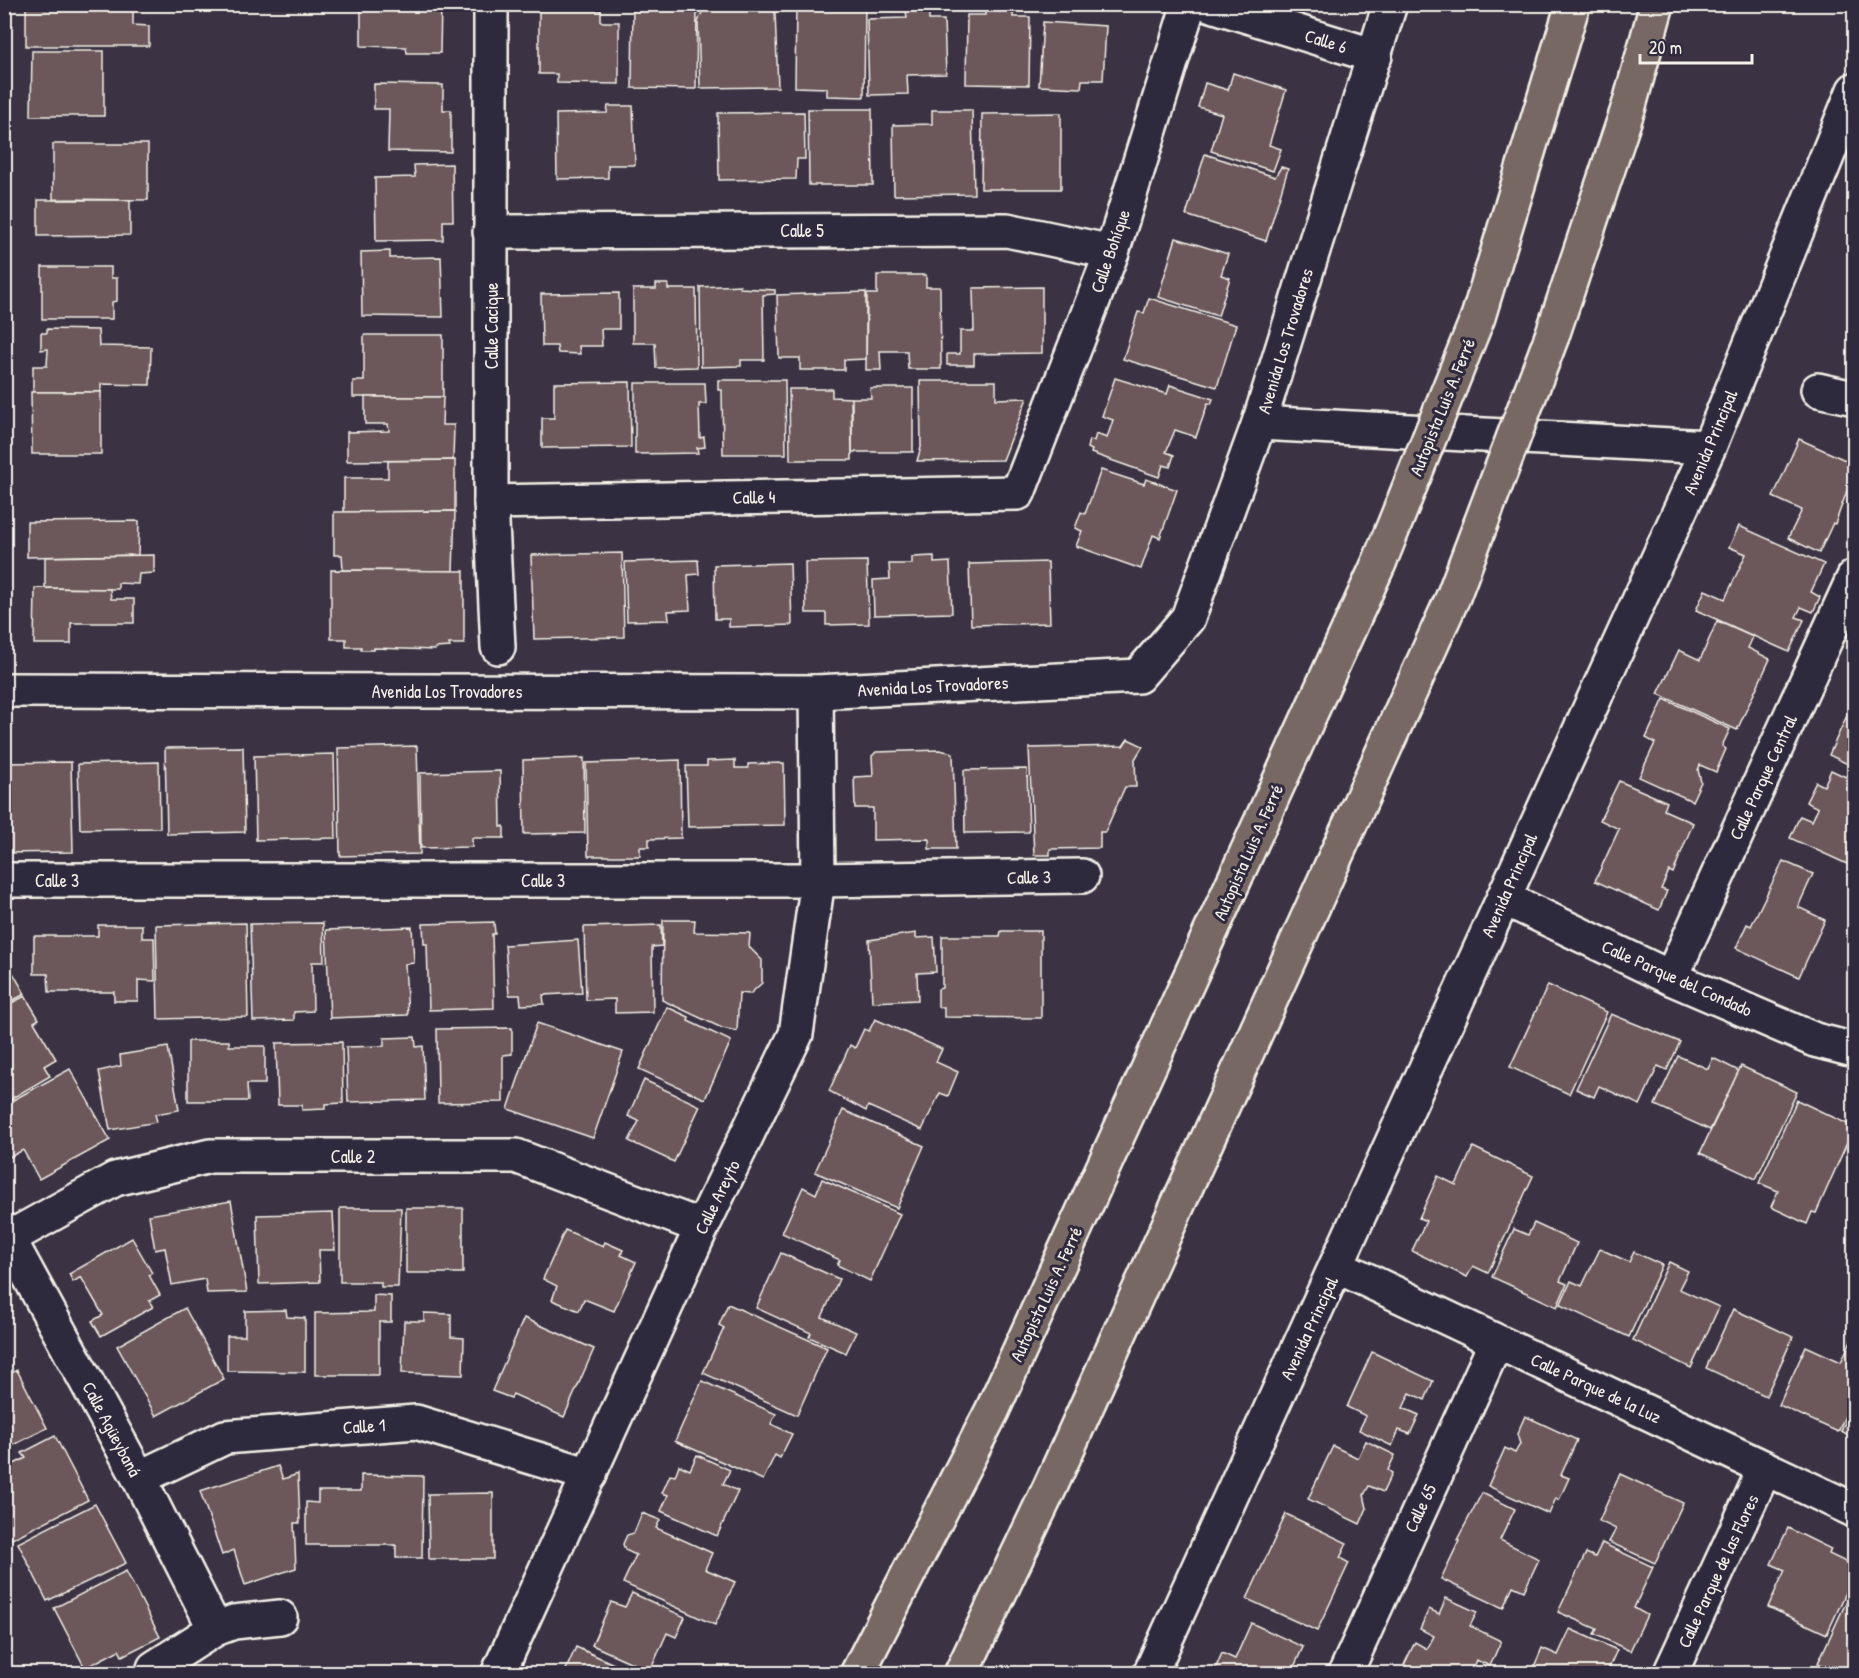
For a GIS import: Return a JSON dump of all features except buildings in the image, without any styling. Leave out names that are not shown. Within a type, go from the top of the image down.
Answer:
[{"type":"highway","name":"Autopista Luis A. Ferré","points":[[857,1674],[992,1411],[1379,563],[1478,316],[1573,4]]},
{"type":"highway","points":[[961,1674],[1051,1485],[1453,597],[1552,336],[1629,106],[1657,4]]},
{"type":"street","name":"Calle Cacique","points":[[490,4],[491,502],[498,647]]},
{"type":"street","name":"Calle Bohíque","points":[[1018,493],[1112,252],[1189,4]]},
{"type":"street","name":"Calle 6","points":[[1209,4],[1375,56]]},
{"type":"street","name":"Avenida Los Trovadores","points":[[4,690],[816,692],[1138,676],[1188,618],[1259,423],[1390,4]]},
{"type":"street","name":"Avenida Principal","points":[[1150,1674],[1709,447],[1854,90]]},
{"type":"street","name":"Calle 5","points":[[490,232],[1007,230],[1112,252]]},
{"type":"street","points":[[1818,390],[1854,398]]},
{"type":"street","points":[[1259,423],[1709,447]]},
{"type":"street","name":"Calle 4","points":[[491,502],[1018,493]]},
{"type":"street","name":"Calle Parque Central","points":[[1671,978],[1854,577]]},
{"type":"street","name":"Calle Areyto","points":[[498,1674],[702,1227],[796,1034],[818,880],[816,692]]},
{"type":"street","name":"Calle 3","points":[[4,880],[818,880],[1082,876]]},
{"type":"street","name":"Calle Parque del Condado","points":[[1504,897],[1671,978],[1815,1040],[1854,1050]]},
{"type":"street","name":"Calle 2","points":[[7,1234],[115,1179],[210,1156],[516,1156],[702,1227]]},
{"type":"street","name":"Calle Agüeybaná","points":[[7,1234],[139,1478],[215,1629]]},
{"type":"street","name":"Calle Parque de la Luz","points":[[1337,1266],[1854,1510]]},
{"type":"street","name":"Calle 65","points":[[1345,1674],[1496,1342]]},
{"type":"street","name":"Calle 1","points":[[139,1478],[225,1437],[416,1422],[590,1475]]},
{"type":"street","name":"Calle Parque de las Flores","points":[[1670,1674],[1765,1468]]},
{"type":"street","points":[[154,1668],[215,1629],[234,1622],[280,1617]]}]
